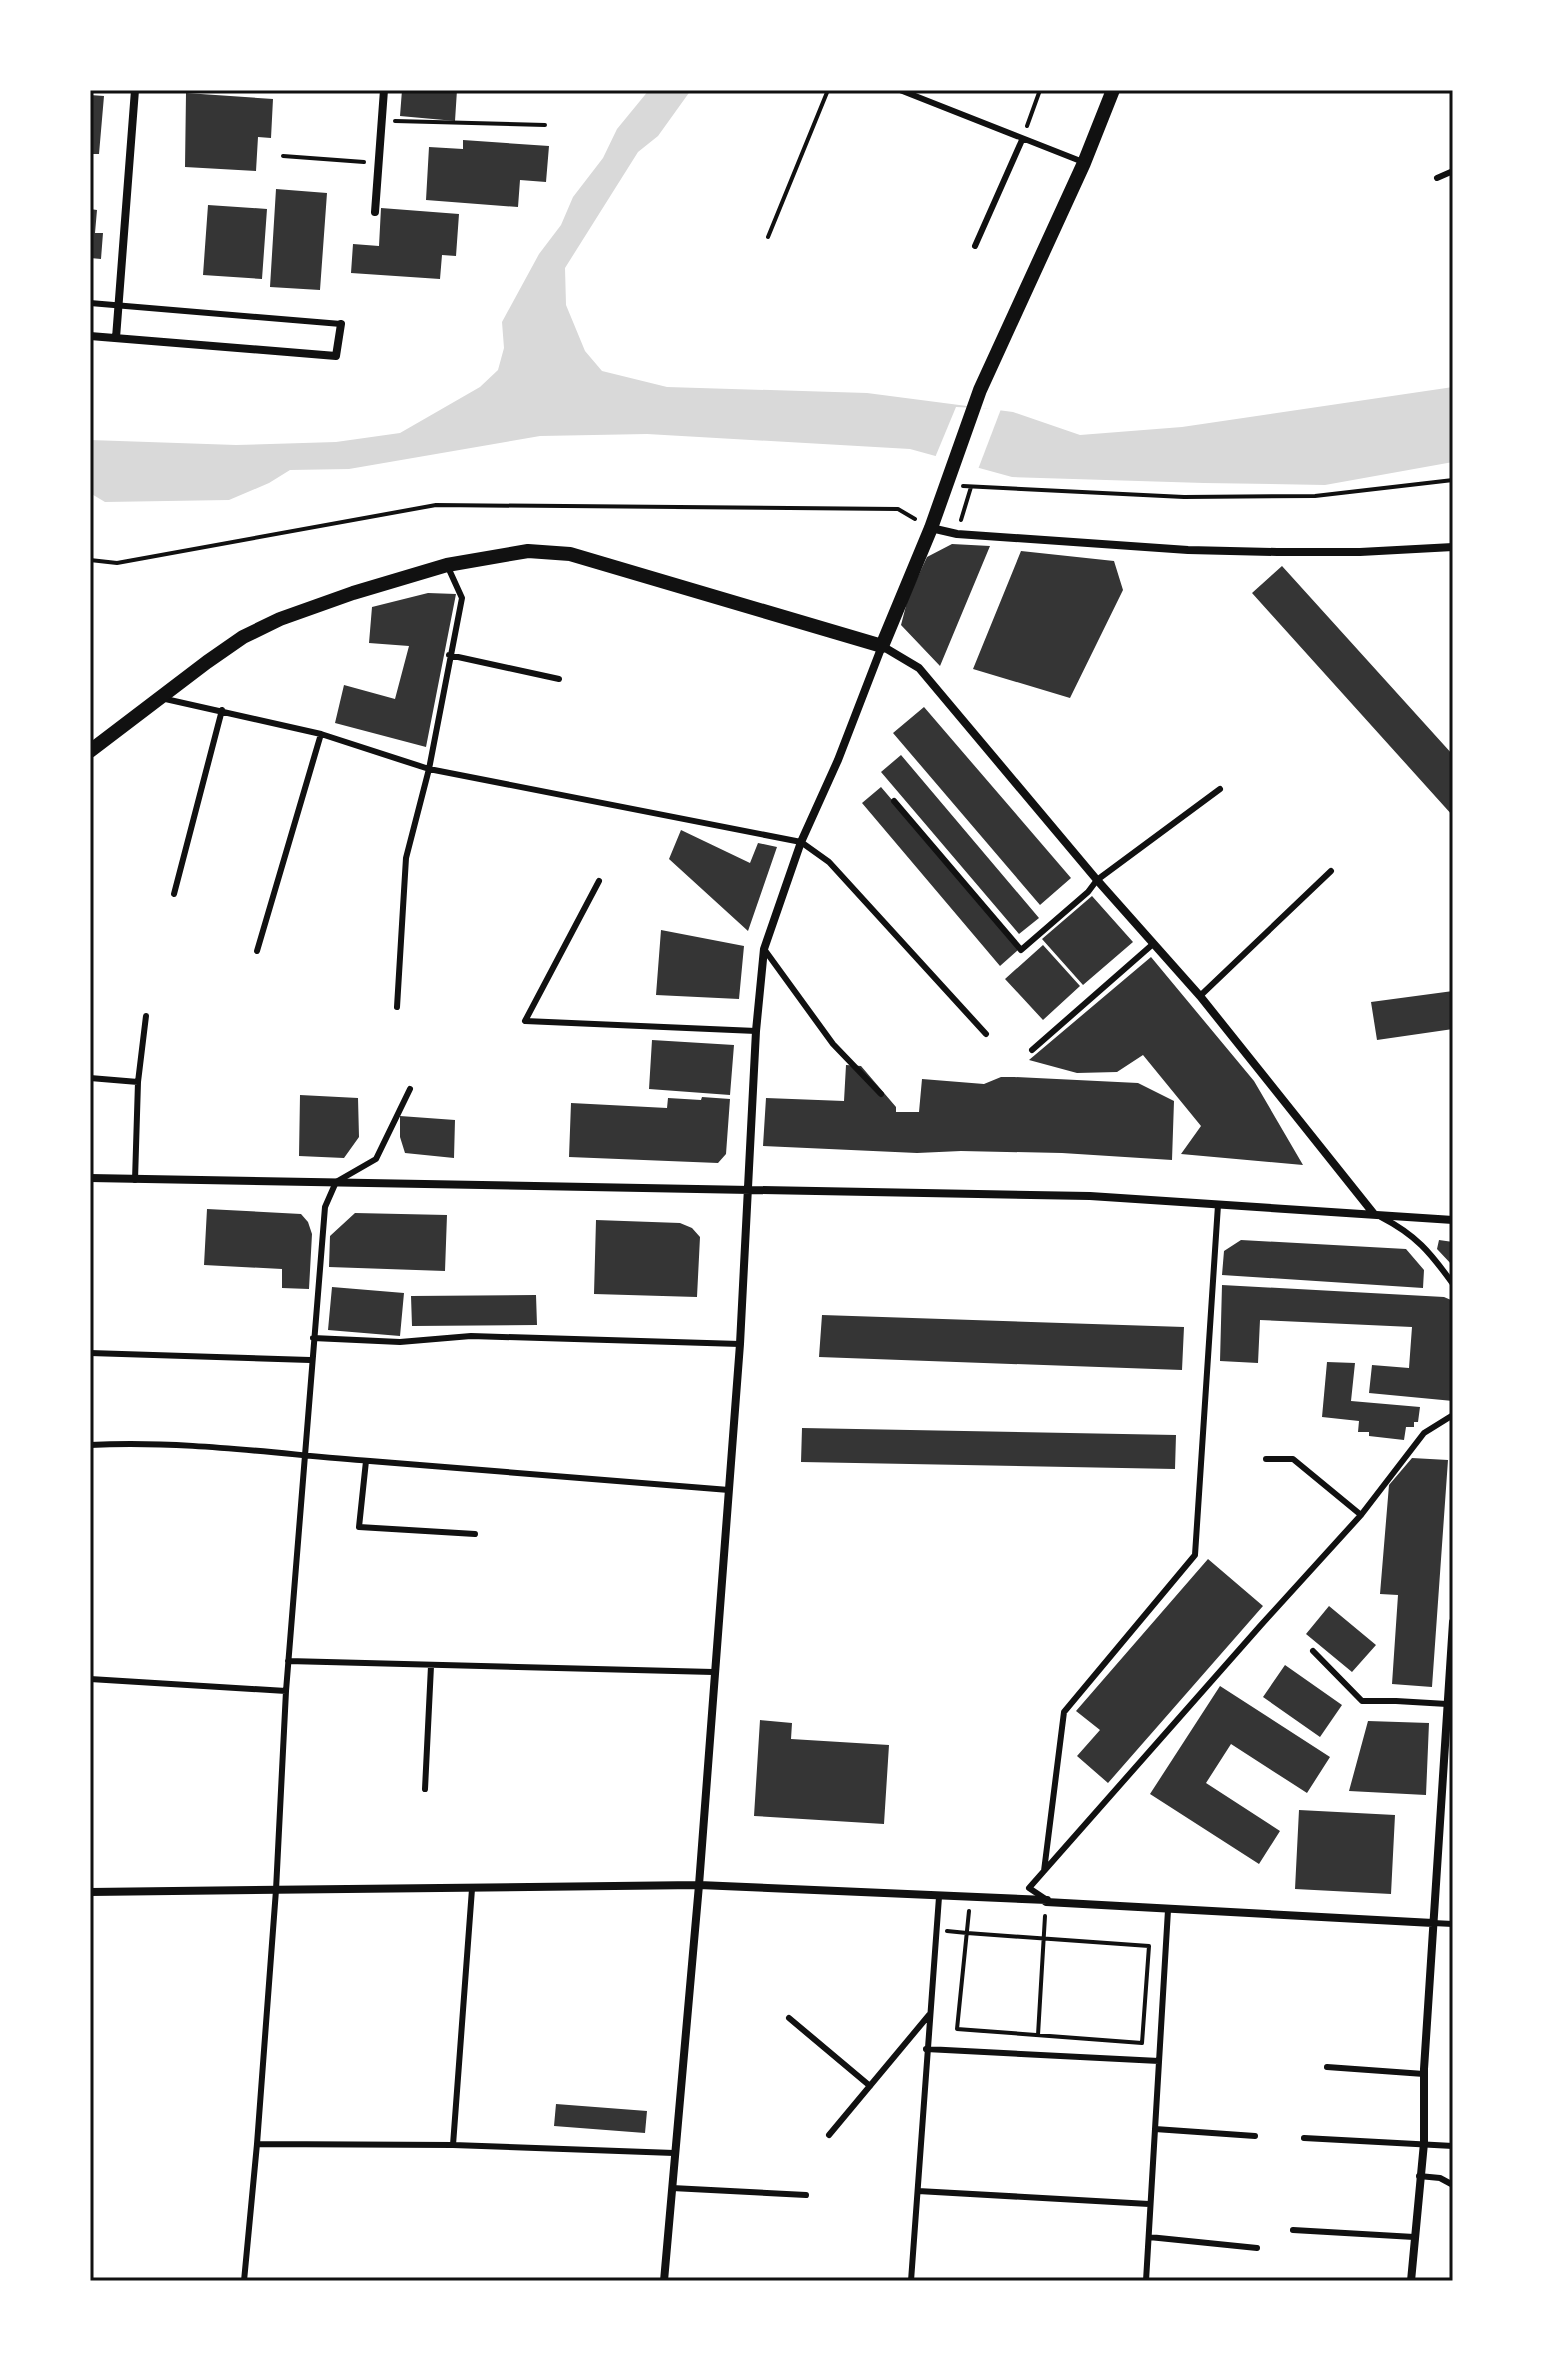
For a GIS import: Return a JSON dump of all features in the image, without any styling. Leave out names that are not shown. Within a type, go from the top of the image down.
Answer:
[{"type":"street","points":[[116,338],[135,90]]},
{"type":"street","points":[[375,212],[384,90]]},
{"type":"street","points":[[664,2281],[699,1885],[740,1344],[756,1031],[764,949],[801,842],[838,760],[931,528],[980,390],[1084,163],[1113,90]]},
{"type":"street","points":[[90,336],[336,356],[341,324]]},
{"type":"street","points":[[931,528],[957,534],[1130,550],[1346,552],[1453,547]]},
{"type":"street","points":[[90,751],[158,697],[243,637],[280,619],[447,565],[528,551],[570,554],[882,646],[919,668],[1097,880],[1200,996],[1374,1214]]},
{"type":"street","points":[[90,1178],[1090,1196],[1453,1220]]},
{"type":"street","points":[[1411,2281],[1424,2143],[1424,2074],[1453,1622]]},
{"type":"street","points":[[90,1892],[699,1885],[1433,1923]]},
{"type":"lane","points":[[900,90],[1084,163]]},
{"type":"lane","points":[[975,246],[1022,140]]},
{"type":"lane","points":[[1437,178],[1453,171]]},
{"type":"lane","points":[[90,303],[341,324]]},
{"type":"lane","points":[[397,1007],[406,858],[429,769],[462,598],[447,565]]},
{"type":"lane","points":[[449,655],[559,679]]},
{"type":"lane","points":[[158,697],[321,734],[429,769],[801,842],[829,862],[986,1034]]},
{"type":"lane","points":[[174,894],[222,710]]},
{"type":"lane","points":[[257,951],[321,734]]},
{"type":"lane","points":[[894,801],[1021,950],[1088,892],[1097,880],[1220,789]]},
{"type":"lane","points":[[1200,996],[1331,871]]},
{"type":"lane","points":[[599,881],[525,1021],[756,1031]]},
{"type":"lane","points":[[1032,1050],[1153,944]]},
{"type":"lane","points":[[764,949],[833,1044],[881,1094]]},
{"type":"lane","points":[[135,1180],[138,1082],[146,1016]]},
{"type":"lane","points":[[90,1078],[138,1082]]},
{"type":"lane","points":[[244,2281],[276,1890],[286,1691],[310,1360],[325,1207],[336,1182],[376,1159],[410,1089]]},
{"type":"lane","points":[[1044,1871],[1064,1712],[1195,1555],[1218,1205]]},
{"type":"lane","points":[[1374,1214],[1407,1230],[1428,1249],[1453,1284]]},
{"type":"lane","points":[[313,1338],[400,1342],[471,1336],[740,1344]]},
{"type":"lane","points":[[90,1353],[310,1360]]},
{"type":"lane","points":[[1046,1901],[1029,1888],[1361,1515],[1424,1433],[1453,1415]]},
{"type":"lane","points":[[90,1445],[123,1443],[305,1454],[729,1490]]},
{"type":"lane","points":[[1266,1459],[1293,1459],[1361,1515]]},
{"type":"lane","points":[[366,1461],[359,1527],[475,1534]]},
{"type":"lane","points":[[1313,1651],[1362,1701],[1447,1704]]},
{"type":"lane","points":[[288,1661],[713,1672]]},
{"type":"lane","points":[[425,1789],[431,1666]]},
{"type":"lane","points":[[90,1679],[286,1691]]},
{"type":"lane","points":[[453,2145],[472,1889]]},
{"type":"lane","points":[[911,2281],[939,1897]]},
{"type":"lane","points":[[1146,2281],[1168,1910]]},
{"type":"lane","points":[[1433,1923],[1453,1924]]},
{"type":"lane","points":[[829,2135],[929,2014]]},
{"type":"lane","points":[[789,2018],[870,2086]]},
{"type":"lane","points":[[926,2049],[1159,2061]]},
{"type":"lane","points":[[1327,2067],[1424,2074]]},
{"type":"lane","points":[[1155,2129],[1255,2136]]},
{"type":"lane","points":[[1304,2138],[1453,2146]]},
{"type":"lane","points":[[257,2144],[453,2145],[674,2153]]},
{"type":"lane","points":[[1419,2176],[1440,2178],[1453,2185]]},
{"type":"lane","points":[[672,2188],[806,2195]]},
{"type":"lane","points":[[918,2191],[1149,2204]]},
{"type":"lane","points":[[1293,2230],[1414,2237]]},
{"type":"lane","points":[[1149,2237],[1257,2248]]},
{"type":"path","points":[[768,237],[828,90]]},
{"type":"path","points":[[1022,140],[1040,90]]},
{"type":"path","points":[[382,121],[545,125]]},
{"type":"path","points":[[283,156],[379,163]]},
{"type":"path","points":[[944,485],[1184,497],[1315,496],[1453,480]]},
{"type":"path","points":[[957,534],[971,487]]},
{"type":"path","points":[[90,560],[117,563],[436,505],[898,509]]},
{"type":"path","points":[[967,1933],[1149,1946],[1142,2043],[957,2029],[969,1905],[973,1897]]},
{"type":"path","points":[[1038,2035],[1046,1901]]},
{"type":"shaded area","points":[[649,90],[691,90],[658,136],[638,152],[565,268],[566,305],[585,351],[602,371],[667,387],[867,393],[1013,412],[1080,435],[1182,427],[1453,387],[1453,462],[1325,485],[1204,483],[1012,477],[910,449],[647,434],[540,436],[349,469],[290,470],[229,500],[105,502],[90,493],[90,440],[236,445],[336,442],[400,433],[480,387],[498,370],[504,348],[502,322],[539,254],[561,225],[573,197],[603,158],[617,129]]},
{"type":"pier","points":[[956,407],[1001,409],[977,472],[934,460]]},
{"type":"building","points":[[402,90],[457,90],[455,121],[400,116]]},
{"type":"building","points":[[186,93],[273,99],[271,138],[258,137],[256,171],[185,167]]},
{"type":"building","points":[[90,95],[104,96],[99,154],[90,154]]},
{"type":"building","points":[[463,140],[549,146],[546,182],[520,180],[518,207],[426,200],[429,147],[463,149]]},
{"type":"building","points":[[276,189],[327,193],[320,290],[270,287]]},
{"type":"building","points":[[208,205],[267,209],[262,279],[203,275]]},
{"type":"building","points":[[381,208],[459,214],[456,256],[442,255],[440,279],[351,273],[353,244],[379,246]]},
{"type":"building","points":[[90,209],[97,210],[95,233],[103,233],[101,259],[90,258]]},
{"type":"building","points":[[952,544],[990,546],[940,666],[901,625],[908,598],[927,557]]},
{"type":"building","points":[[1021,551],[1114,561],[1123,590],[1070,698],[973,669]]},
{"type":"building","points":[[1282,566],[1453,755],[1453,816],[1252,593]]},
{"type":"building","points":[[428,593],[456,594],[426,747],[335,723],[344,685],[395,699],[409,646],[369,643],[372,607]]},
{"type":"building","points":[[924,707],[1071,878],[1040,905],[893,733]]},
{"type":"building","points":[[901,755],[1039,918],[1019,934],[881,772]]},
{"type":"building","points":[[881,787],[1019,949],[1000,966],[862,803]]},
{"type":"building","points":[[681,830],[750,863],[758,843],[777,847],[748,931],[669,859]]},
{"type":"building","points":[[1092,896],[1133,942],[1083,985],[1042,939]]},
{"type":"building","points":[[661,930],[744,946],[739,999],[656,995]]},
{"type":"building","points":[[1043,945],[1080,986],[1043,1020],[1005,979]]},
{"type":"building","points":[[1151,957],[1254,1081],[1303,1165],[1181,1154],[1201,1126],[1143,1055],[1117,1072],[1077,1073],[1029,1060]]},
{"type":"building","points":[[1453,991],[1453,1029],[1377,1040],[1371,1002]]},
{"type":"building","points":[[652,1040],[734,1045],[730,1095],[649,1089]]},
{"type":"building","points":[[846,1065],[861,1066],[896,1107],[896,1112],[919,1112],[922,1079],[984,1084],[1001,1077],[1138,1083],[1174,1101],[1172,1160],[1062,1153],[917,1153],[763,1146],[766,1098],[844,1101]]},
{"type":"building","points":[[300,1095],[358,1098],[359,1137],[344,1158],[299,1156]]},
{"type":"building","points":[[702,1097],[730,1099],[726,1154],[718,1163],[569,1157],[571,1103],[667,1108],[668,1098],[701,1100]]},
{"type":"building","points":[[400,1116],[455,1120],[454,1158],[405,1153],[400,1137]]},
{"type":"building","points":[[207,1209],[301,1214],[312,1234],[309,1289],[282,1288],[282,1269],[204,1265]]},
{"type":"building","points":[[355,1213],[447,1215],[445,1271],[329,1267],[330,1236]]},
{"type":"building","points":[[596,1220],[680,1223],[692,1228],[700,1237],[697,1297],[594,1294]]},
{"type":"building","points":[[1241,1240],[1406,1249],[1424,1270],[1423,1288],[1222,1275],[1224,1251]]},
{"type":"building","points":[[1439,1240],[1453,1242],[1453,1266],[1437,1249]]},
{"type":"building","points":[[1222,1285],[1444,1297],[1451,1300],[1453,1401],[1369,1393],[1372,1365],[1409,1368],[1412,1327],[1260,1320],[1258,1363],[1220,1361]]},
{"type":"building","points":[[332,1287],[404,1293],[400,1336],[328,1330]]},
{"type":"building","points":[[536,1295],[537,1325],[412,1326],[411,1296]]},
{"type":"building","points":[[822,1315],[1184,1327],[1182,1370],[819,1357]]},
{"type":"building","points":[[1327,1362],[1355,1363],[1351,1401],[1420,1407],[1418,1422],[1414,1422],[1414,1427],[1406,1427],[1404,1440],[1358,1432],[1359,1421],[1322,1417]]},
{"type":"building","points":[[802,1428],[1176,1435],[1175,1469],[801,1462]]},
{"type":"building","points":[[1412,1458],[1448,1460],[1432,1687],[1392,1684],[1398,1595],[1380,1594],[1389,1485]]},
{"type":"building","points":[[1208,1559],[1263,1606],[1108,1783],[1077,1756],[1100,1730],[1076,1711]]},
{"type":"building","points":[[1329,1606],[1376,1645],[1352,1672],[1306,1634]]},
{"type":"building","points":[[1285,1665],[1342,1705],[1320,1737],[1263,1697]]},
{"type":"building","points":[[1220,1686],[1330,1757],[1307,1793],[1231,1744],[1206,1783],[1280,1831],[1259,1864],[1150,1794]]},
{"type":"building","points":[[760,1720],[792,1723],[791,1739],[889,1745],[884,1824],[754,1816]]},
{"type":"building","points":[[1368,1721],[1429,1723],[1426,1795],[1349,1791]]},
{"type":"building","points":[[1299,1810],[1395,1815],[1391,1894],[1295,1889]]},
{"type":"building","points":[[556,2104],[647,2111],[645,2133],[554,2126]]}]
